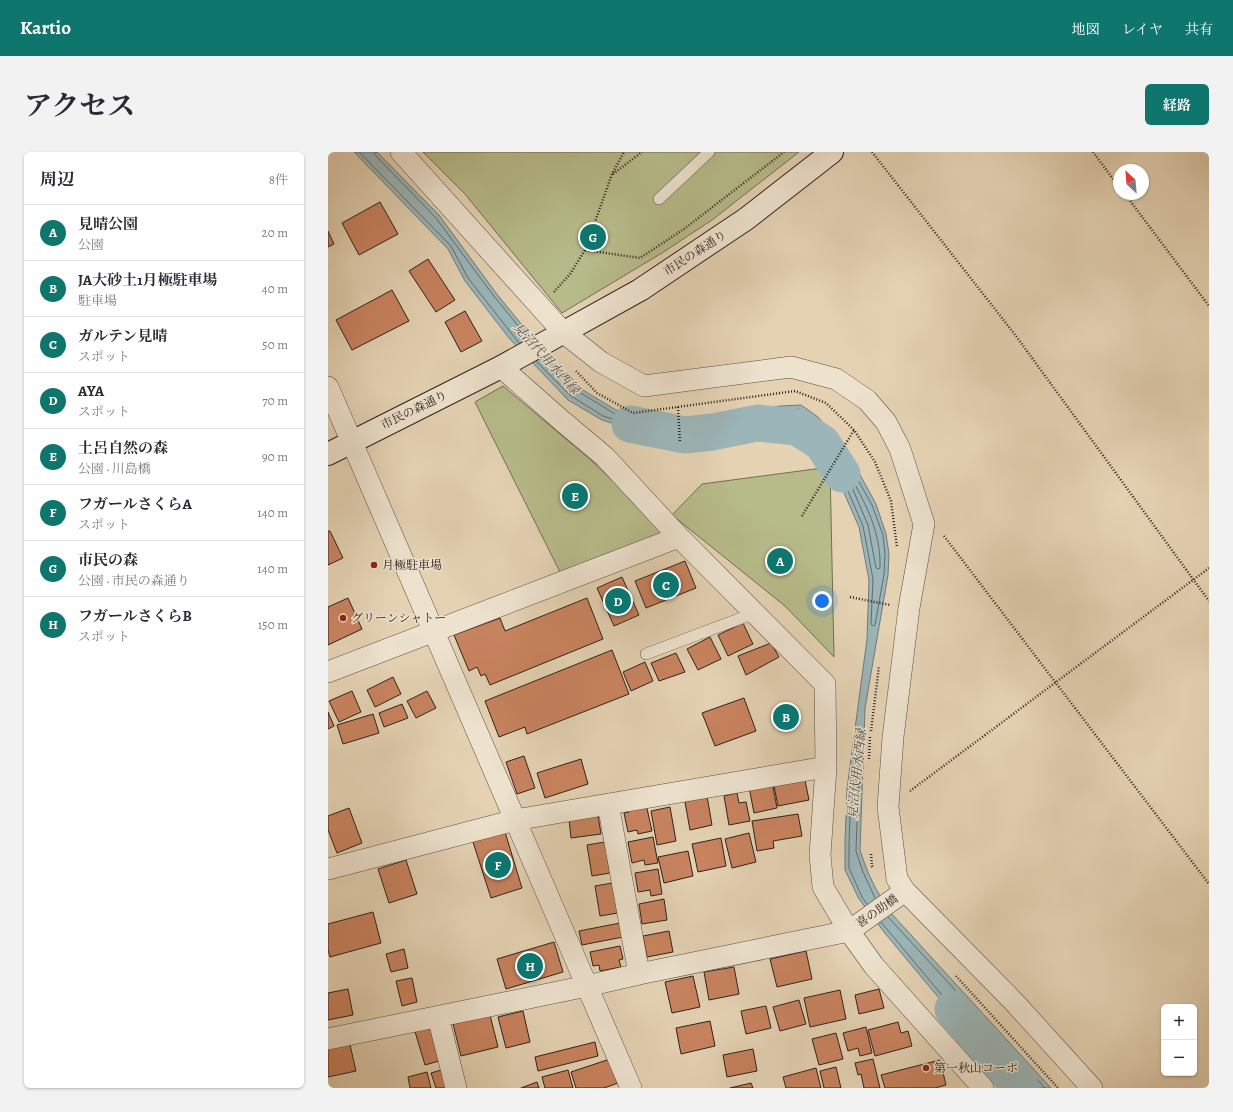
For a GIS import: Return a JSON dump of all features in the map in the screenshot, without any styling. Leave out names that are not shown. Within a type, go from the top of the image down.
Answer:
[{"type":"street","points":[[401,152],[541,308],[555,336],[644,386],[792,368],[836,379],[867,400],[886,422],[900,449],[924,524],[909,608],[893,737],[888,807],[897,879],[905,891],[1014,1002],[1092,1088]]},
{"type":"street","name":"市民の森通り","points":[[328,454],[501,367],[640,290],[687,260],[746,219],[832,152]]},
{"type":"street","points":[[501,367],[605,457],[680,537],[825,684],[826,767],[820,855],[823,888],[849,931],[874,966],[983,1088]]},
{"type":"street","points":[[328,387],[631,1088]]},
{"type":"street","points":[[328,672],[680,537]]},
{"type":"street","points":[[328,869],[515,820],[826,767]]},
{"type":"street","points":[[608,804],[639,974]]},
{"type":"street","name":"喜の助橋","points":[[849,931],[905,891]]},
{"type":"street","points":[[328,1039],[849,931]]},
{"type":"street","points":[[438,1017],[456,1088]]},
{"type":"lane","points":[[659,199],[709,152]]},
{"type":"lane","points":[[646,654],[755,613]]},
{"type":"path","points":[[541,308],[570,274],[585,250],[612,174],[624,152]]},
{"type":"path","points":[[612,174],[642,152]]},
{"type":"path","points":[[585,250],[640,258],[684,229],[784,152]]},
{"type":"path","points":[[872,152],[1016,336],[1209,601]]},
{"type":"path","points":[[1093,152],[1113,179]]},
{"type":"path","points":[[1129,200],[1209,306]]},
{"type":"path","points":[[589,385],[596,393],[633,413],[795,391],[826,403],[854,430],[875,462],[891,501],[898,550]]},
{"type":"path","points":[[678,407],[680,443]]},
{"type":"path","points":[[802,516],[854,430]]},
{"type":"path","points":[[940,530],[1209,884]]},
{"type":"path","points":[[888,807],[1209,568]]},
{"type":"path","points":[[850,597],[890,605]]},
{"type":"path","points":[[869,761],[870,740]]},
{"type":"green space","points":[[423,152],[799,152],[712,220],[662,253],[562,313],[465,194]]},
{"type":"green space","points":[[503,386],[591,460],[666,532],[561,574],[475,402]]},
{"type":"green space","points":[[830,467],[834,657],[785,606],[672,515],[702,484]]},
{"type":"water","points":[[354,152],[377,152],[439,215],[496,293],[569,381],[616,410],[671,422],[781,406],[801,405],[818,417],[837,439],[853,462],[876,504],[886,534],[889,554],[888,575],[865,708],[860,850],[873,882],[890,912],[1051,1088],[1028,1088],[999,1057],[973,1039],[884,932],[859,899],[845,870],[847,789],[867,639],[869,580],[859,527],[841,486],[823,454],[803,424],[757,427],[709,436],[661,433],[624,427],[602,420],[568,400],[509,338],[465,281],[448,249]]},
{"type":"building","points":[[380,202],[398,234],[359,255],[342,223]]},
{"type":"building","points":[[328,231],[334,244],[328,247]]},
{"type":"building","points":[[428,259],[455,300],[436,312],[409,271]]},
{"type":"building","points":[[392,290],[409,321],[352,350],[336,320]]},
{"type":"building","points":[[465,311],[482,341],[461,352],[445,322]]},
{"type":"building","points":[[328,531],[330,531],[343,558],[328,565]]},
{"type":"building","points":[[685,561],[696,588],[646,608],[635,581]]},
{"type":"building","points":[[622,577],[639,615],[614,626],[597,588]]},
{"type":"building","name":"グリーンシャトー","points":[[348,598],[362,629],[328,645],[328,607]]},
{"type":"building","points":[[587,598],[603,639],[490,685],[485,674],[481,676],[477,667],[469,671],[454,635],[500,618],[505,631]]},
{"type":"building","points":[[743,623],[753,644],[728,656],[718,635]]},
{"type":"building","points":[[710,637],[721,659],[698,670],[687,649]]},
{"type":"building","points":[[771,643],[779,657],[746,675],[738,656]]},
{"type":"building","points":[[612,650],[629,694],[527,734],[525,727],[499,737],[485,701]]},
{"type":"building","points":[[676,653],[685,672],[659,681],[651,663]]},
{"type":"building","points":[[645,662],[653,681],[631,691],[623,672]]},
{"type":"building","points":[[393,677],[401,694],[375,707],[367,690]]},
{"type":"building","points":[[352,691],[361,712],[339,722],[329,701]]},
{"type":"building","points":[[427,691],[436,708],[416,718],[407,701]]},
{"type":"building","points":[[744,698],[756,731],[715,746],[702,713]]},
{"type":"building","points":[[402,704],[408,718],[384,727],[379,713]]},
{"type":"building","points":[[328,712],[334,726],[328,729]]},
{"type":"building","points":[[373,714],[379,733],[343,744],[337,725]]},
{"type":"building","points":[[524,756],[535,788],[517,794],[506,762]]},
{"type":"building","points":[[581,759],[588,784],[545,798],[537,773]]},
{"type":"building","points":[[804,775],[809,800],[778,806],[773,781]]},
{"type":"building","points":[[772,782],[777,808],[754,813],[749,787]]},
{"type":"building","points":[[737,793],[739,803],[746,802],[750,821],[729,825],[724,796]]},
{"type":"building","points":[[707,796],[712,825],[690,830],[685,802]]},
{"type":"building","points":[[646,804],[652,831],[638,834],[637,830],[628,832],[624,813],[629,812],[628,808]]},
{"type":"building","points":[[670,807],[676,841],[657,845],[651,811]]},
{"type":"building","points":[[349,808],[362,843],[337,853],[328,830],[328,816]]},
{"type":"building","points":[[798,814],[802,836],[773,841],[774,848],[757,851],[752,821]]},
{"type":"building","points":[[598,815],[601,834],[571,838],[569,819]]},
{"type":"building","points":[[505,832],[522,888],[491,898],[473,842]]},
{"type":"building","points":[[749,833],[756,862],[732,868],[725,839]]},
{"type":"building","points":[[653,837],[658,863],[645,865],[644,860],[632,863],[628,842]]},
{"type":"building","points":[[721,838],[726,866],[698,872],[692,844]]},
{"type":"building","points":[[605,842],[610,873],[592,876],[587,845]]},
{"type":"building","points":[[688,851],[693,876],[664,883],[658,857]]},
{"type":"building","points":[[406,860],[417,894],[389,903],[378,869]]},
{"type":"building","points":[[658,869],[662,894],[651,896],[650,890],[638,892],[635,873]]},
{"type":"building","points":[[612,883],[618,913],[600,916],[595,886]]},
{"type":"building","points":[[664,899],[667,920],[642,924],[639,904]]},
{"type":"building","points":[[373,912],[381,943],[330,957],[328,950],[328,924]]},
{"type":"building","points":[[620,923],[623,937],[582,945],[579,931]]},
{"type":"building","points":[[669,931],[673,952],[647,957],[643,936]]},
{"type":"building","points":[[554,942],[563,972],[506,989],[497,959]]},
{"type":"building","points":[[620,946],[623,959],[619,960],[621,967],[600,971],[599,965],[593,966],[590,952]]},
{"type":"building","points":[[404,949],[408,968],[391,972],[386,954]]},
{"type":"building","points":[[806,951],[812,979],[777,987],[770,959]]},
{"type":"building","points":[[734,967],[739,994],[709,1000],[704,972]]},
{"type":"building","points":[[693,976],[700,1007],[672,1013],[665,982]]},
{"type":"building","points":[[412,978],[417,1002],[402,1006],[396,981]]},
{"type":"building","points":[[348,989],[353,1015],[328,1020],[328,993]]},
{"type":"building","points":[[879,989],[884,1008],[859,1014],[855,995]]},
{"type":"building","points":[[840,990],[846,1019],[810,1027],[804,998]]},
{"type":"building","points":[[799,1000],[806,1024],[780,1031],[773,1007]]},
{"type":"building","points":[[766,1006],[771,1028],[746,1034],[741,1011]]},
{"type":"building","points":[[523,1011],[530,1042],[506,1048],[498,1017]]},
{"type":"building","points":[[490,1015],[498,1047],[461,1056],[453,1024]]},
{"type":"building","points":[[435,1019],[446,1059],[425,1065],[413,1025]]},
{"type":"building","points":[[710,1021],[715,1046],[681,1054],[676,1028]]},
{"type":"building","points":[[898,1022],[901,1033],[908,1031],[912,1046],[875,1056],[868,1030]]},
{"type":"building","points":[[866,1027],[872,1053],[860,1056],[858,1048],[848,1051],[843,1033]]},
{"type":"building","points":[[836,1033],[843,1059],[819,1065],[812,1039]]},
{"type":"building","points":[[348,1036],[356,1071],[328,1077],[328,1041]]},
{"type":"building","points":[[595,1042],[598,1056],[538,1071],[535,1057]]},
{"type":"building","points":[[753,1049],[757,1071],[727,1077],[723,1055]]},
{"type":"building","points":[[610,1059],[618,1083],[604,1088],[576,1088],[571,1072]]},
{"type":"building","points":[[873,1059],[880,1088],[864,1088],[861,1074],[858,1075],[855,1063]]},
{"type":"building","name":"第一秋山コーポ","points":[[940,1060],[946,1085],[935,1088],[885,1088],[881,1075]]},
{"type":"building","points":[[836,1067],[841,1088],[824,1088],[820,1071]]},
{"type":"building","points":[[448,1068],[454,1088],[436,1088],[431,1073]]},
{"type":"building","points":[[816,1068],[821,1088],[786,1088],[783,1077]]},
{"type":"building","points":[[568,1070],[573,1088],[545,1088],[542,1077]]},
{"type":"building","points":[[427,1072],[431,1088],[410,1088],[408,1077]]},
{"type":"building","points":[[537,1082],[539,1088],[521,1088]]},
{"type":"building","points":[[751,1083],[753,1088],[730,1088]]},
{"type":"waterway","name":"見沼代用水西縁","points":[[630,424],[685,435],[713,432],[757,423],[797,427],[822,443],[842,474]]},
{"type":"waterway","name":"見沼代用水西緑","points":[[953,1009],[1021,1088]]},
{"type":"place","name":"市民の森","points":[[593,237]]},
{"type":"place","name":"土呂自然の森","points":[[575,496]]},
{"type":"place","name":"見晴公園","points":[[780,561]]},
{"type":"place","name":"月極駐車場","points":[[374,565]]},
{"type":"place","name":"ガルテン見晴","points":[[666,585]]},
{"type":"place","name":"AYA","points":[[618,601]]},
{"type":"place","name":"グリーンシャトー","points":[[343,618]]},
{"type":"place","name":"JA大砂土1月極駐車場","points":[[786,717]]},
{"type":"place","name":"フガールさくらA","points":[[498,865]]},
{"type":"place","name":"フガールさくらB","points":[[530,966]]},
{"type":"place","name":"第一秋山コーポ","points":[[926,1068]]}]
